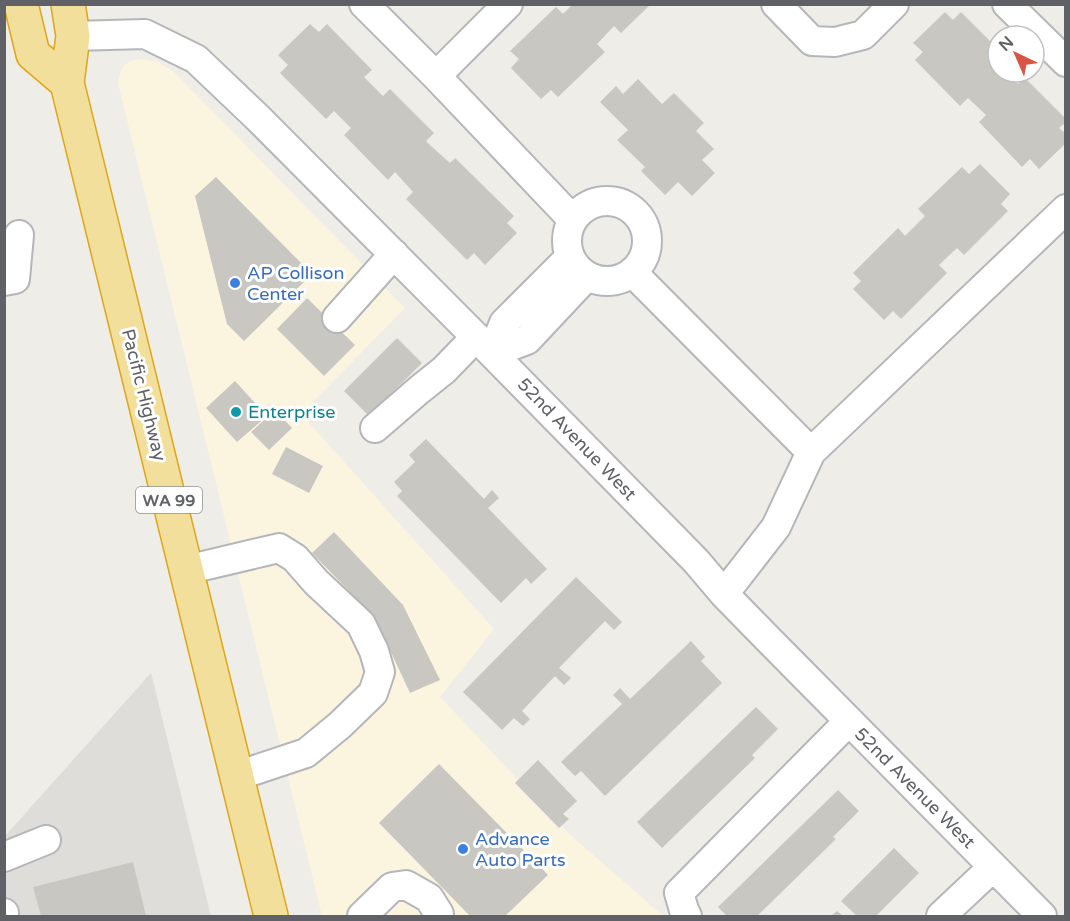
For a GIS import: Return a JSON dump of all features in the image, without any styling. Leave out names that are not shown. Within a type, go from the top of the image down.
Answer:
[{"type":"highway","points":[[21,4],[33,54],[67,83]]},
{"type":"highway","points":[[44,4],[62,27],[74,36]]},
{"type":"highway","name":"Pacific Highway","points":[[68,4],[74,36],[67,83],[271,916]]},
{"type":"street","points":[[364,4],[573,220]]},
{"type":"street","points":[[436,76],[508,4]]},
{"type":"street","points":[[776,4],[812,41],[835,42],[863,35],[894,4]]},
{"type":"street","points":[[1007,4],[1065,62]]},
{"type":"street","name":"52nd Avenue West","points":[[74,36],[145,34],[196,58],[484,345],[696,561],[724,594],[1042,916]]},
{"type":"street","points":[[606,201],[619,203],[631,209],[640,219],[645,231],[646,244],[643,257],[636,268],[626,276],[613,281],[600,281],[579,267],[567,244],[568,231],[573,220],[593,203],[606,201]]},
{"type":"street","points":[[724,594],[776,527],[811,452],[1065,209]]},
{"type":"street","points":[[4,281],[15,279],[19,235]]},
{"type":"street","points":[[337,318],[394,254]]},
{"type":"street","points":[[375,428],[418,390],[444,370],[484,345],[504,323],[579,267]]},
{"type":"street","points":[[632,272],[811,452]]},
{"type":"street","points":[[186,570],[279,548],[296,558],[316,582],[361,624],[374,651],[380,672],[373,693],[340,725],[306,753],[237,776]]},
{"type":"street","points":[[687,916],[680,893],[849,721]]},
{"type":"street","points":[[4,857],[46,840]]},
{"type":"street","points":[[941,916],[993,867]]},
{"type":"street","points":[[362,916],[392,886],[406,885],[429,898],[439,916]]},
{"type":"shaded area","points":[[140,59],[158,62],[174,72],[405,308],[301,414],[494,629],[440,697],[568,833],[663,916],[322,916],[118,83],[121,70],[125,65],[130,61]]},
{"type":"shaded area","points":[[151,673],[211,916],[5,916],[5,836]]},
{"type":"building","points":[[573,4],[651,4],[621,33],[614,26],[597,44],[605,52],[558,97],[551,90],[541,99],[511,68],[519,59],[510,51],[556,7],[563,14]]},
{"type":"building","points":[[945,12],[953,20],[961,12],[986,37],[986,84],[1031,84],[1066,119],[1066,122],[1059,128],[1066,134],[1066,143],[1039,169],[1030,159],[1022,167],[979,122],[986,115],[968,98],[960,106],[915,60],[923,52],[913,43]]},
{"type":"building","points":[[310,24],[319,32],[327,24],[372,70],[364,77],[383,96],[390,89],[434,133],[426,141],[450,163],[455,158],[514,216],[507,223],[517,233],[485,265],[474,253],[467,260],[406,199],[413,192],[395,172],[388,180],[344,135],[351,128],[334,111],[326,119],[280,73],[288,65],[278,55]]},
{"type":"building","points":[[638,79],[662,104],[674,93],[704,123],[696,131],[714,149],[702,160],[715,173],[692,196],[678,182],[665,195],[641,171],[645,167],[617,140],[628,130],[600,102],[616,86],[623,94]]},
{"type":"building","points":[[980,164],[1010,194],[1001,204],[1008,211],[964,255],[957,248],[939,265],[947,273],[901,319],[893,311],[884,320],[853,289],[861,281],[853,273],[898,228],[905,236],[925,216],[918,209],[962,167],[969,174]]},
{"type":"building","points":[[216,177],[312,274],[244,341],[227,324],[195,196]]},
{"type":"building","points":[[307,298],[355,345],[324,376],[277,329]]},
{"type":"building","points":[[397,338],[422,363],[369,416],[344,391]]},
{"type":"building","name":"Enterprise","points":[[235,381],[267,416],[237,442],[206,408]]},
{"type":"building","points":[[275,410],[292,428],[269,450],[251,432]]},
{"type":"building","points":[[426,439],[484,499],[492,490],[499,498],[488,508],[547,569],[531,584],[526,578],[501,603],[397,496],[402,491],[394,482],[415,462],[409,455]]},
{"type":"building","points":[[286,447],[323,466],[309,493],[272,474]]},
{"type":"building","points":[[334,532],[403,605],[440,680],[410,693],[375,618],[312,553]]},
{"type":"building","points":[[576,577],[622,622],[614,630],[605,621],[559,668],[571,678],[564,685],[555,676],[522,711],[530,719],[523,726],[514,718],[502,730],[463,692]]},
{"type":"building","points":[[691,641],[705,657],[701,661],[722,683],[605,796],[581,771],[575,776],[561,762],[622,704],[613,695],[620,688],[630,699]]},
{"type":"building","points":[[756,707],[778,729],[752,755],[755,758],[662,848],[637,822]]},
{"type":"building","points":[[538,760],[577,801],[563,814],[569,819],[559,828],[515,783]]},
{"type":"building","name":"Advance Auto Parts","points":[[439,764],[548,875],[505,916],[470,916],[379,823]]},
{"type":"building","points":[[838,790],[859,811],[833,837],[836,839],[757,916],[727,916],[718,907]]},
{"type":"building","points":[[894,848],[919,873],[876,916],[857,916],[841,901]]},
{"type":"building","points":[[133,862],[146,916],[41,916],[33,887]]},
{"type":"building","points":[[837,911],[843,916],[831,916]]},
{"type":"place","name":"AP Collison Center","points":[[235,283]]},
{"type":"place","name":"Enterprise","points":[[236,412]]},
{"type":"place","name":"Advance Auto Parts","points":[[463,849]]}]
